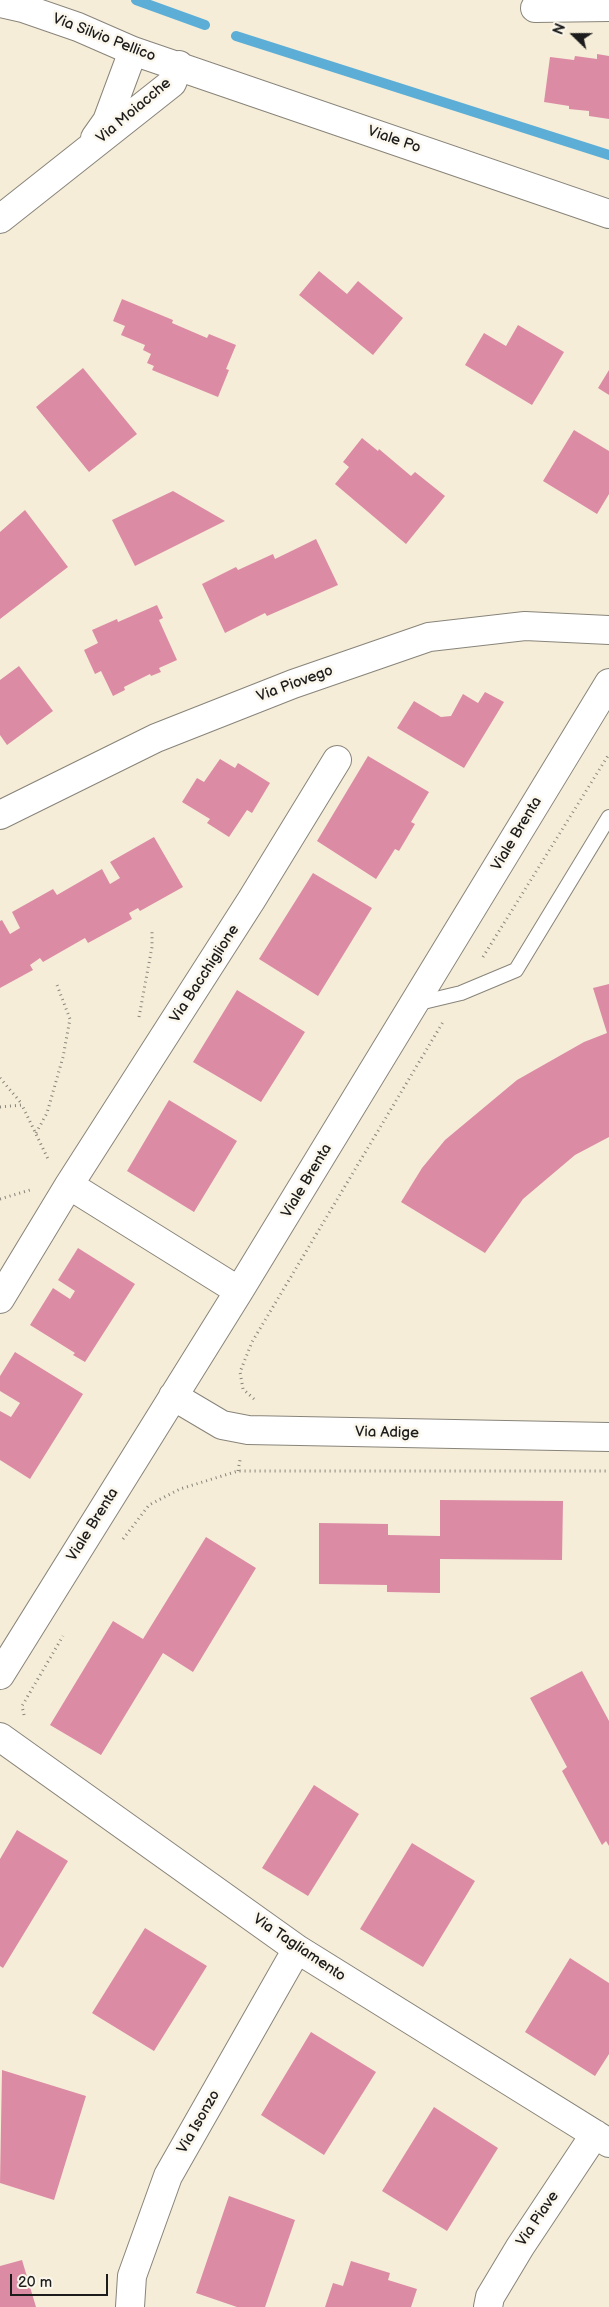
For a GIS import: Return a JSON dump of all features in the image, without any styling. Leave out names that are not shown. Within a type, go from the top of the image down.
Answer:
[{"type":"street","name":"Via Silvio Pellico","points":[[0,3],[23,8],[78,27],[133,51],[179,66]]},
{"type":"street","points":[[534,8],[609,7]]},
{"type":"street","name":"Via Moiacche","points":[[84,153],[107,120],[133,51]]},
{"type":"street","name":"Via Moiacche","points":[[0,220],[172,83],[179,66]]},
{"type":"street","name":"Viale Po","points":[[179,66],[609,214]]},
{"type":"street","name":"Via Piovego","points":[[0,815],[156,738],[293,684],[429,637],[525,626],[609,630]]},
{"type":"street","name":"Viale Brenta","points":[[0,1675],[605,698]]},
{"type":"street","name":"Via Bacchiglione","points":[[0,1299],[60,1176],[252,899],[336,760]]},
{"type":"street","points":[[60,1176],[239,1291]]},
{"type":"street","name":"Via Adige","points":[[174,1396],[222,1424],[248,1430],[609,1437]]},
{"type":"street","name":"Via Tagliamento","points":[[0,1737],[297,1949],[602,2138]]},
{"type":"street","name":"Via Isonzo","points":[[130,2307],[132,2276],[168,2176],[297,1949]]},
{"type":"street","name":"Via Piave","points":[[488,2307],[490,2296],[520,2247],[602,2138]]},
{"type":"lane","points":[[415,1004],[460,993],[516,970],[609,817]]},
{"type":"path","points":[[255,1400],[243,1389],[240,1372],[252,1342],[460,993],[609,754]]},
{"type":"path","points":[[137,1027],[152,947],[152,930]]},
{"type":"path","points":[[36,1134],[50,1103],[63,1057],[70,1019],[57,985]]},
{"type":"path","points":[[0,1078],[22,1105],[60,1176]]},
{"type":"path","points":[[0,1107],[22,1105]]},
{"type":"path","points":[[122,1541],[149,1505],[180,1489],[238,1471],[609,1471]]},
{"type":"path","points":[[25,1721],[22,1706],[64,1635]]},
{"type":"building","points":[[597,54],[609,56],[609,119],[589,116],[589,111],[569,109],[569,106],[544,102],[550,57],[574,60],[575,56],[597,59]]},
{"type":"building","points":[[319,271],[347,294],[358,281],[403,318],[373,355],[299,295]]},
{"type":"building","points":[[122,299],[173,320],[172,323],[207,338],[209,334],[236,345],[226,369],[229,370],[218,397],[152,370],[154,366],[147,363],[151,354],[143,350],[145,345],[121,335],[125,326],[113,321]]},
{"type":"building","points":[[518,325],[564,352],[532,405],[465,365],[484,333],[506,346]]},
{"type":"building","points":[[83,368],[137,434],[89,472],[36,407]]},
{"type":"building","points":[[609,370],[609,395],[598,388]]},
{"type":"building","points":[[574,430],[609,451],[609,494],[597,514],[543,481]]},
{"type":"building","points":[[362,438],[378,451],[379,449],[411,476],[415,472],[445,496],[406,544],[335,484],[349,467],[343,462]]},
{"type":"building","points":[[173,491],[225,521],[135,566],[112,520]]},
{"type":"building","points":[[25,510],[68,567],[0,619],[0,532]]},
{"type":"building","points":[[316,539],[338,585],[267,616],[265,613],[225,633],[202,584],[236,567],[238,570],[273,554],[275,559]]},
{"type":"building","points":[[157,605],[163,618],[159,620],[177,660],[159,668],[161,672],[151,676],[150,674],[124,687],[125,690],[113,696],[101,671],[95,674],[84,650],[98,643],[92,630],[117,619],[118,622]]},
{"type":"building","points":[[19,666],[53,711],[7,745],[0,735],[0,680]]},
{"type":"building","points":[[485,692],[504,702],[464,768],[397,728],[414,701],[441,717],[451,716],[463,694],[478,703]]},
{"type":"building","points":[[368,756],[429,792],[411,822],[415,824],[399,851],[395,849],[376,879],[317,841]]},
{"type":"building","points":[[220,759],[235,768],[238,763],[270,783],[252,813],[247,810],[229,837],[207,823],[210,819],[182,802],[197,778],[204,782]]},
{"type":"building","points":[[154,837],[183,887],[140,911],[138,908],[129,913],[132,919],[88,943],[85,938],[43,962],[40,958],[30,965],[33,970],[0,988],[0,921],[2,920],[10,934],[20,928],[12,912],[53,889],[57,895],[102,869],[110,884],[120,878],[110,862]]},
{"type":"building","points":[[313,873],[372,908],[318,996],[259,959]]},
{"type":"building","points":[[609,984],[609,1137],[575,1155],[523,1199],[485,1253],[401,1202],[422,1168],[445,1140],[517,1080],[584,1042],[607,1033],[593,988]]},
{"type":"building","points":[[237,990],[305,1032],[261,1102],[193,1062]]},
{"type":"building","points":[[169,1100],[237,1141],[194,1212],[127,1171]]},
{"type":"building","points":[[78,1248],[135,1284],[85,1362],[73,1355],[75,1353],[30,1325],[53,1288],[70,1299],[75,1291],[58,1280]]},
{"type":"building","points":[[15,1352],[83,1394],[30,1479],[0,1460],[0,1411],[11,1417],[20,1403],[0,1391],[0,1376]]},
{"type":"building","points":[[440,1500],[563,1501],[562,1560],[440,1559],[440,1593],[387,1592],[387,1585],[319,1584],[319,1523],[388,1524],[388,1535],[440,1536]]},
{"type":"building","points":[[206,1537],[256,1568],[193,1672],[163,1653],[101,1755],[50,1725],[113,1621],[143,1639]]},
{"type":"building","points":[[582,1671],[609,1721],[609,1846],[606,1841],[602,1845],[562,1771],[567,1767],[530,1698]]},
{"type":"building","points":[[314,1785],[359,1814],[308,1896],[262,1868]]},
{"type":"building","points":[[17,1830],[68,1861],[3,1968],[0,1966],[0,1859]]},
{"type":"building","points":[[412,1843],[475,1881],[423,1967],[360,1929]]},
{"type":"building","points":[[145,1928],[207,1966],[154,2051],[92,2013]]},
{"type":"building","points":[[570,1958],[609,1983],[609,2054],[595,2076],[525,2032]]},
{"type":"building","points":[[311,2032],[376,2072],[324,2155],[261,2115]]},
{"type":"building","points":[[2,2070],[86,2096],[54,2200],[0,2183]]},
{"type":"building","points":[[434,2107],[498,2148],[447,2231],[382,2191]]},
{"type":"building","points":[[229,2196],[295,2220],[265,2307],[237,2307],[196,2293]]},
{"type":"building","points":[[22,2260],[36,2307],[0,2307],[0,2266]]},
{"type":"building","points":[[351,2261],[390,2273],[388,2280],[417,2289],[411,2307],[325,2307],[333,2283],[343,2286]]},
{"type":"waterway","points":[[136,0],[205,25]]},
{"type":"waterway","points":[[236,36],[609,155]]}]
